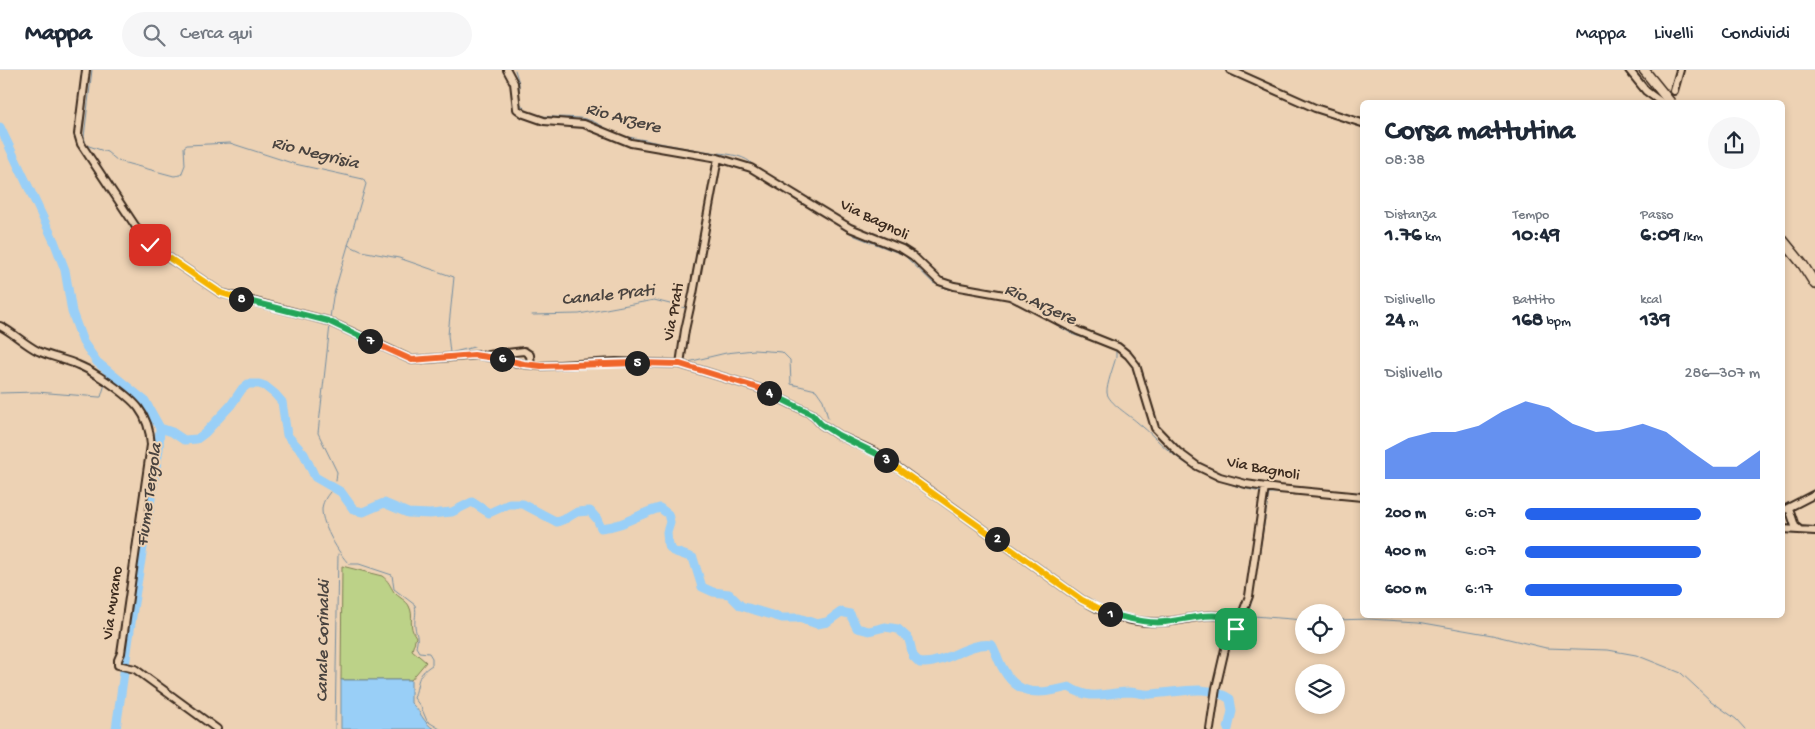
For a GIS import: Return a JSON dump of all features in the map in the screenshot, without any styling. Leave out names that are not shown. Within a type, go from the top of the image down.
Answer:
[{"type":"highway","points":[[1644,70],[1668,100]]},
{"type":"highway","points":[[1785,244],[1803,265],[1815,284]]},
{"type":"street","points":[[86,70],[78,134],[81,144],[150,245],[221,293],[331,323],[412,360],[524,351],[530,355],[531,365]]},
{"type":"street","name":"Via Bagnoli","points":[[507,70],[514,83],[517,109],[533,118],[551,122],[584,124],[631,142],[718,158],[760,172],[850,228],[902,249],[913,256],[935,278],[944,283],[1016,298],[1078,331],[1118,347],[1128,354],[1136,365],[1152,423],[1158,433],[1190,462],[1212,473],[1235,481],[1265,487],[1360,497]]},
{"type":"street","points":[[1230,70],[1315,108],[1360,122]]},
{"type":"street","points":[[1630,70],[1646,91],[1658,100]]},
{"type":"street","points":[[1674,91],[1680,70]]},
{"type":"street","name":"Via Prati","points":[[718,158],[680,364],[758,388],[812,414],[821,424],[838,435],[877,454],[1082,600],[1109,614],[1138,621],[1163,622],[1193,617],[1232,622]]},
{"type":"street","name":"Via Murano","points":[[0,326],[35,350],[78,364],[127,395],[139,407],[150,432],[151,445],[118,665],[135,669],[217,729]]},
{"type":"street","points":[[484,355],[531,365],[616,362],[680,364]]},
{"type":"street","points":[[1210,729],[1216,688],[1232,622],[1241,614],[1250,596],[1265,487]]},
{"type":"street","points":[[1801,530],[1794,526],[1786,510],[1815,494]]},
{"type":"street","points":[[1785,529],[1815,531]]},
{"type":"green space","points":[[342,566],[382,576],[394,592],[408,604],[411,610],[411,625],[416,637],[412,650],[426,662],[411,680],[341,680]]},
{"type":"water","points":[[341,680],[411,680],[411,703],[427,724],[434,729],[341,729]]},
{"type":"waterway","name":"Rio Negrisia","points":[[92,70],[84,137],[86,145],[107,152],[118,161],[174,176],[181,175],[185,165],[184,147],[187,145],[230,143],[295,164],[363,179],[366,184],[333,297],[330,318]]},
{"type":"waterway","name":"Rio Arzere","points":[[515,70],[519,83],[519,96]]},
{"type":"waterway","name":"Rio Arzere","points":[[519,100],[523,108],[530,113],[550,117],[581,118],[597,123],[620,135],[737,156],[747,159],[753,165]]},
{"type":"waterway","name":"Fiume Tergola","points":[[0,127],[54,241],[65,270],[72,312],[83,342],[97,362],[145,401],[160,428],[159,449],[116,729]]},
{"type":"waterway","name":"Rio Arzere","points":[[754,174],[855,236],[904,255],[933,283],[948,289],[983,294]]},
{"type":"waterway","name":"Canale Prati","points":[[348,245],[361,251],[399,258],[454,277],[448,335],[450,353],[474,347]]},
{"type":"waterway","name":"Rio Arzere","points":[[1000,297],[1022,305]]},
{"type":"waterway","name":"Canale Prati","points":[[532,315],[579,314],[654,300],[686,308]]},
{"type":"waterway","name":"Rio Arzere","points":[[1036,313],[1074,335],[1098,342]]},
{"type":"waterway","name":"Canale Prati","points":[[686,344],[690,321]]},
{"type":"waterway","name":"Rio Negrisia","points":[[330,325],[318,433],[337,472],[336,481]]},
{"type":"waterway","name":"Rio Arzere","points":[[1113,348],[1116,351],[1116,357],[1107,393],[1115,405],[1174,455],[1194,468],[1226,483],[1261,492]]},
{"type":"waterway","name":"Canale Prati","points":[[684,358],[688,362],[726,353],[754,350],[782,352],[790,360],[791,384],[816,390],[823,400],[828,418]]},
{"type":"waterway","points":[[0,393],[37,392],[101,397],[105,384]]},
{"type":"waterway","points":[[160,428],[172,432],[184,440],[197,439],[231,405],[242,389],[248,384],[259,384],[265,386],[282,402],[287,435],[304,454],[315,477],[341,492],[354,510],[363,512],[384,503],[408,513],[430,514],[452,512],[472,502],[489,513],[509,504],[523,504],[557,522],[577,512],[590,511],[597,519],[601,528],[624,523],[660,508],[668,514],[670,522],[667,532],[668,545],[673,551],[693,558],[702,587],[713,592],[729,594],[741,606],[782,618],[799,618],[817,624],[827,622],[841,612],[850,614],[857,628],[869,631],[885,627],[898,629],[909,639],[913,656],[920,663],[930,663],[977,646],[992,645],[1008,677],[1023,689],[1031,691],[1049,691],[1069,687],[1091,695],[1128,692],[1148,694],[1192,690],[1212,691],[1230,699],[1232,711],[1228,729]]},
{"type":"waterway","points":[[1281,486],[1360,493]]},
{"type":"waterway","name":"Rio Negrisia","points":[[330,492],[323,505],[323,516],[332,539],[345,559],[349,564],[359,564],[392,575],[394,589],[415,605],[416,647],[419,652],[429,653],[432,658],[432,665],[420,676],[414,698],[421,707],[427,721],[440,729]]},
{"type":"waterway","name":"Rio Arzere","points":[[1268,493],[1249,611],[1254,616],[1295,619]]},
{"type":"waterway","points":[[1269,493],[1280,493]]},
{"type":"waterway","points":[[1785,533],[1815,535]]},
{"type":"waterway","name":"Canale Corinaldi","points":[[335,729],[338,554]]},
{"type":"waterway","name":"Rio Arzere","points":[[1345,620],[1418,622],[1492,635],[1546,648],[1608,650],[1636,655],[1681,673],[1711,701],[1736,719],[1745,729]]},
{"type":"route","points":[[150,245],[221,293],[230,297],[328,321],[412,360],[484,355],[541,366],[616,362],[680,364],[758,388],[794,404],[812,414],[821,424],[838,435],[877,454],[1082,600],[1109,614],[1138,621],[1163,622],[1193,617],[1221,616],[1227,617],[1230,628],[1236,629]]}]
